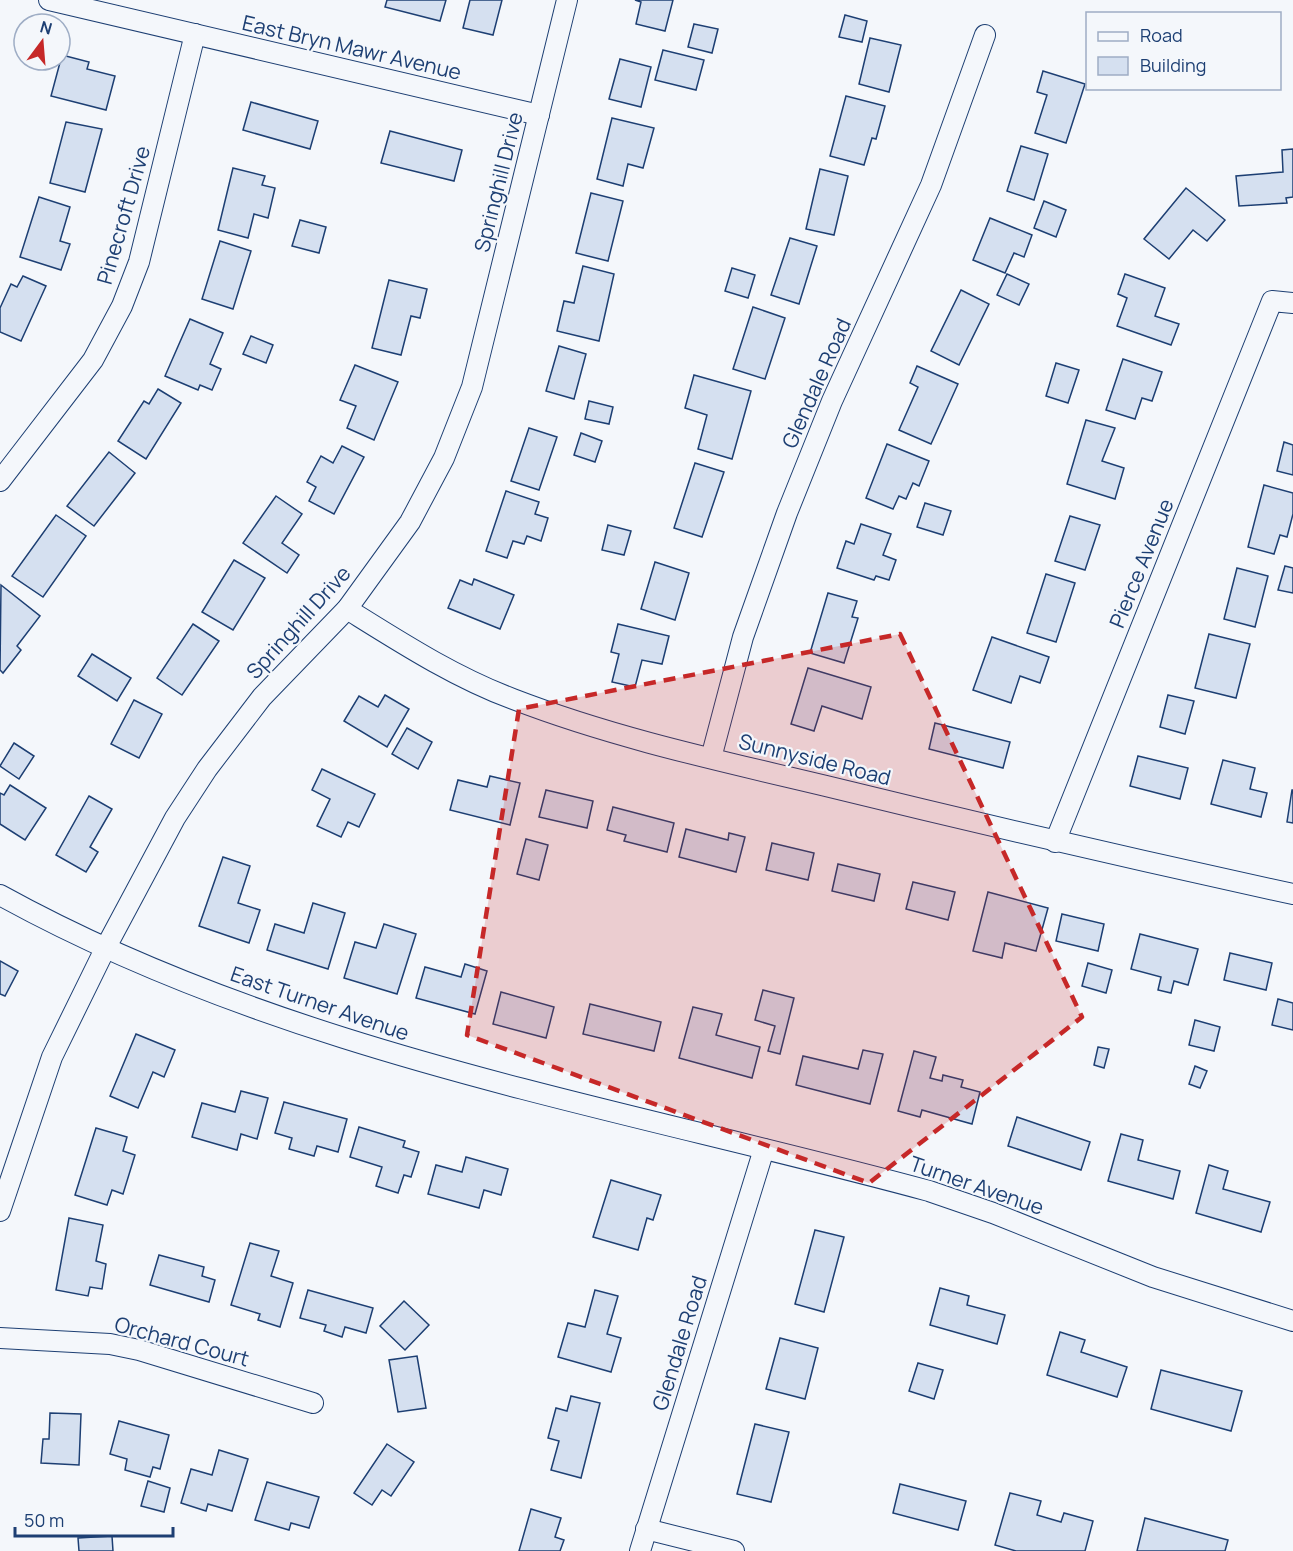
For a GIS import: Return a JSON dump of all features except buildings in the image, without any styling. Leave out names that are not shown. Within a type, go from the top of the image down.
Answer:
[{"type":"street","name":"East Bryn Mawr Avenue","points":[[49,0],[539,115]]},
{"type":"street","name":"Springhill Drive","points":[[0,1211],[52,1057],[106,947],[175,818],[207,770],[262,697],[347,609],[410,522],[444,458],[472,387],[567,0]]},
{"type":"street","name":"Pinecroft Drive","points":[[0,480],[93,360],[122,306],[139,262],[195,34]]},
{"type":"street","name":"Glendale Road","points":[[711,758],[743,637],[788,513],[831,401],[931,185],[985,35]]},
{"type":"street","name":"Pierce Avenue","points":[[1055,842],[1272,301],[1293,303]]},
{"type":"street","name":"Sunnyside Road","points":[[347,609],[434,662],[511,699],[592,726],[711,758],[1055,842],[1293,894]]},
{"type":"street","name":"East Turner Avenue","points":[[0,895],[159,971],[274,1015],[381,1050],[638,1118]]},
{"type":"street","name":"Turner Avenue","points":[[638,1118],[929,1191],[1153,1277],[1293,1321]]},
{"type":"street","name":"Glendale Road","points":[[640,1551],[764,1149]]},
{"type":"street","name":"Orchard Court","points":[[0,1338],[110,1344],[139,1350],[314,1403]]},
{"type":"street","points":[[646,1529],[734,1551]]},
{"type":"highlighted area","points":[[900,634],[1082,1017],[869,1183],[467,1035],[519,709]]}]
